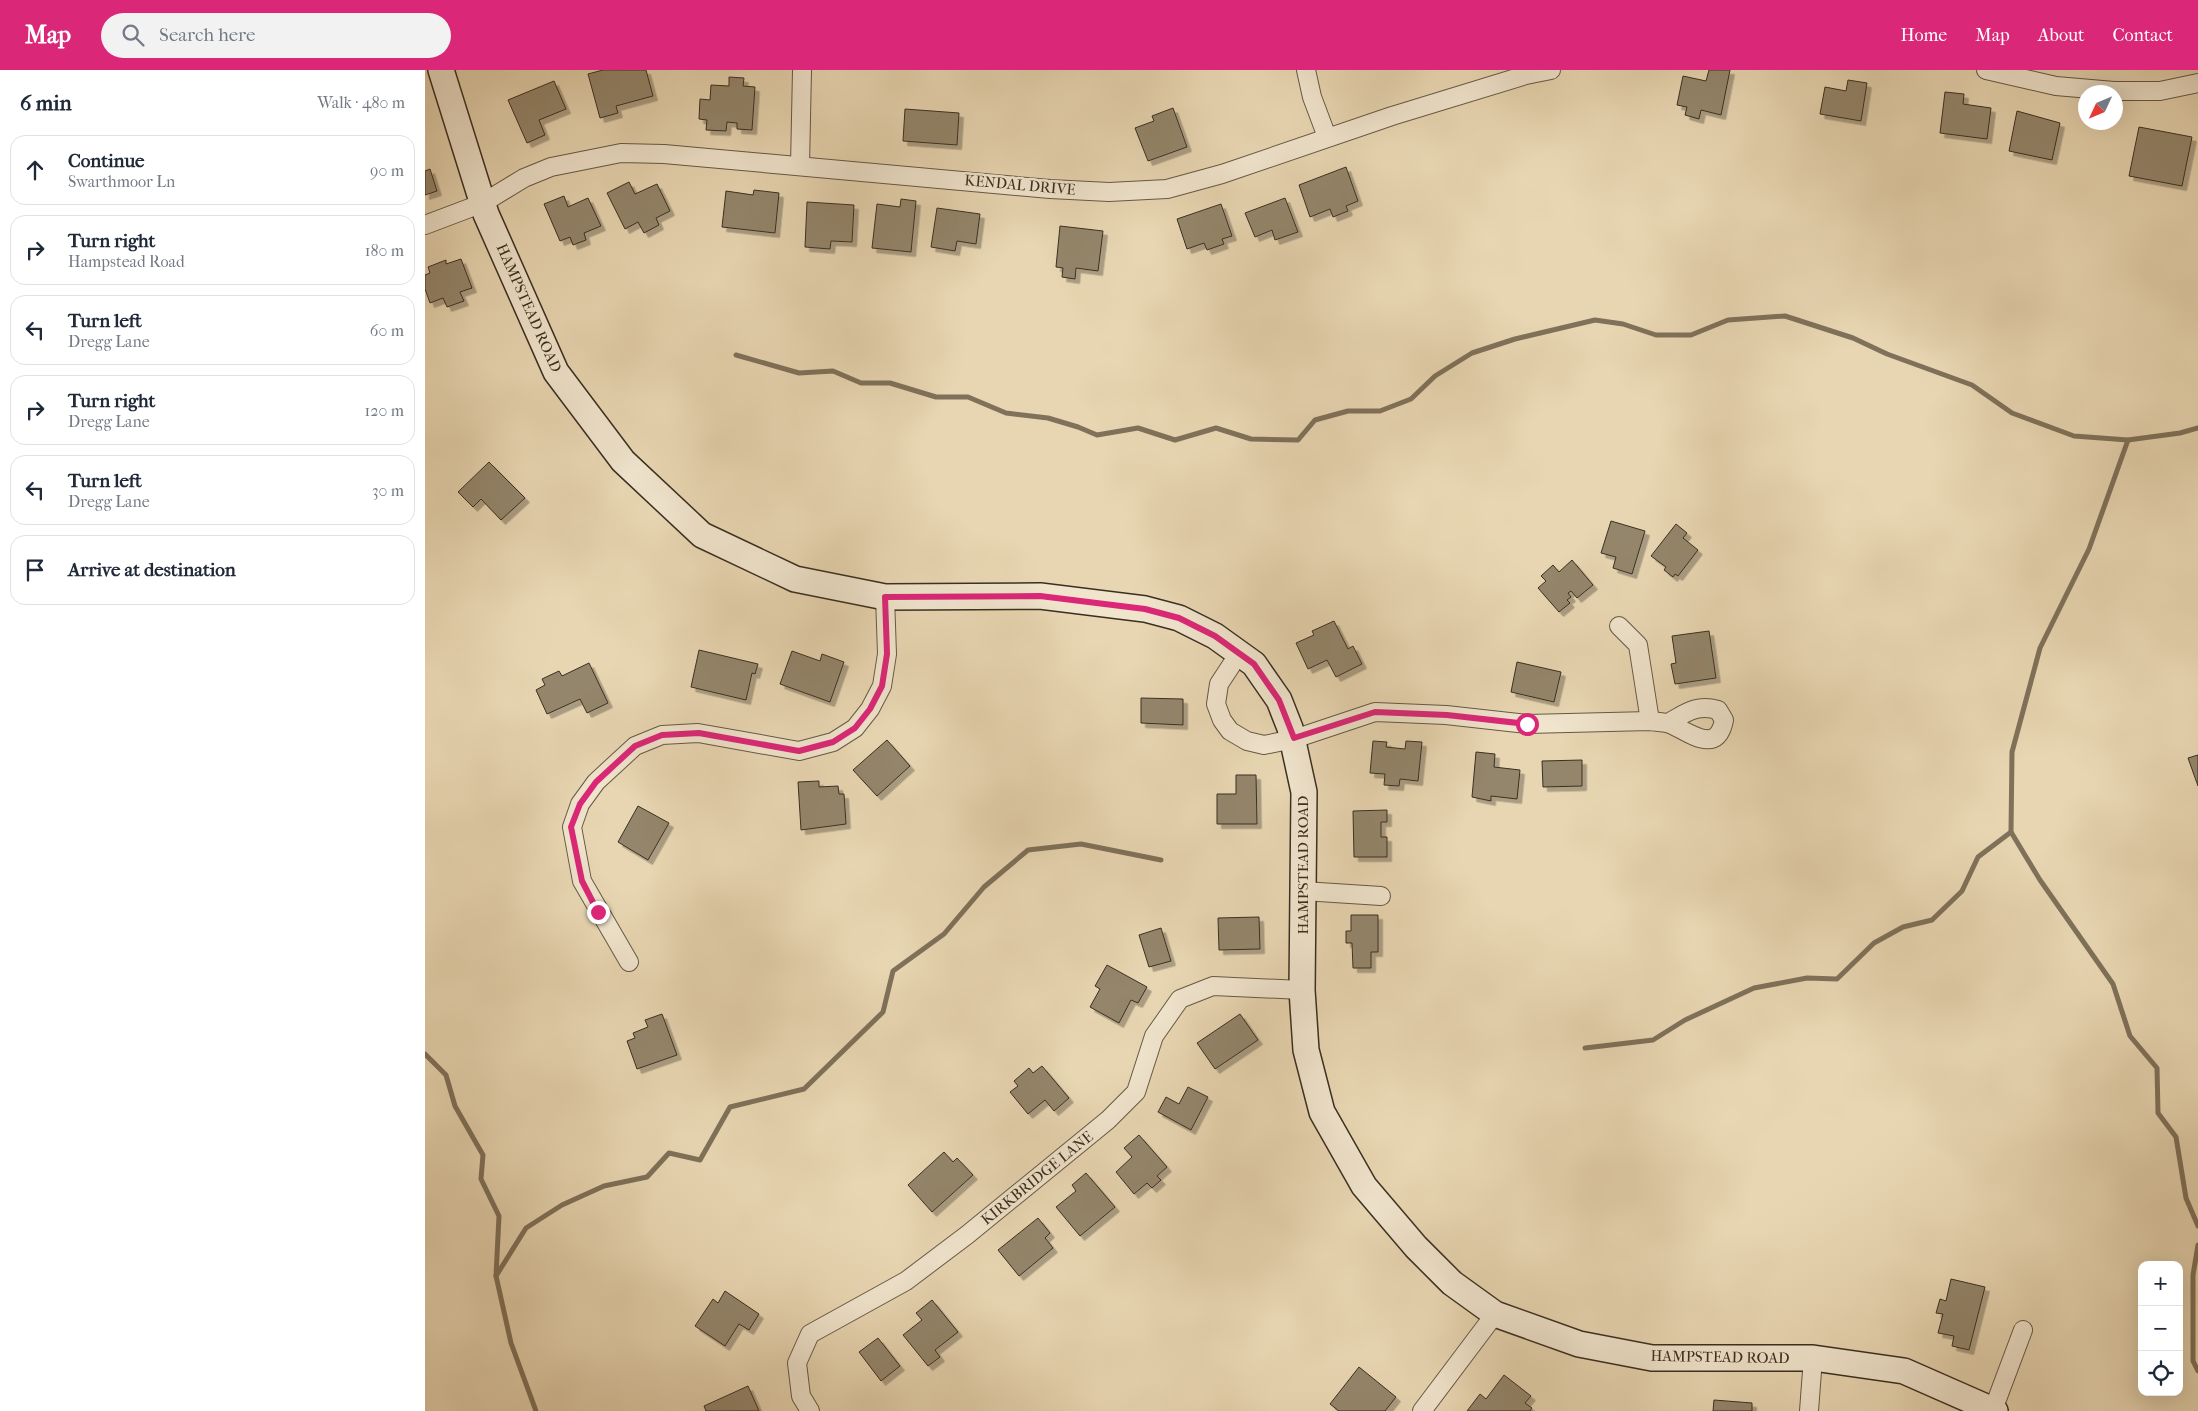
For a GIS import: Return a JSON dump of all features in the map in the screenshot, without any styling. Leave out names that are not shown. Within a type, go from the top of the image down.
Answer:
[{"type":"street","name":"HAMPSTEAD ROAD","points":[[441,70],[483,203],[556,372],[623,461],[702,535],[795,579],[885,597],[1040,596],[1145,609],[1179,618],[1215,636],[1240,652],[1254,664],[1279,700],[1294,738],[1304,792],[1302,990],[1306,1050],[1322,1112],[1364,1186],[1416,1247],[1446,1277],[1495,1314],[1579,1344],[1651,1358],[1813,1358],[1904,1371],[1994,1410]]},
{"type":"street","points":[[800,166],[802,70]]},
{"type":"street","points":[[1306,70],[1312,97],[1327,137]]},
{"type":"street","name":"KENDAL DRIVE","points":[[425,225],[483,203],[524,178],[551,167],[621,153],[664,154],[755,164],[800,166],[1050,189],[1109,192],[1167,189],[1222,174],[1327,137],[1526,75],[1551,70]]},
{"type":"street","points":[[1995,71],[2056,86],[2114,91],[2160,91],[2198,82]]},
{"type":"street","points":[[629,962],[582,881],[571,827],[580,804],[596,782],[635,746],[662,735],[699,733],[799,751],[833,742],[855,728],[870,709],[882,686],[887,654],[885,597]]},
{"type":"street","points":[[1619,626],[1638,645],[1650,721]]},
{"type":"street","points":[[1240,652],[1219,684],[1216,704],[1222,720],[1230,731],[1247,741],[1264,745],[1294,738],[1375,712],[1447,715],[1527,724],[1650,721],[1668,723]]},
{"type":"street","points":[[1303,891],[1381,896]]},
{"type":"street","name":"KIRKBRIDGE LANE","points":[[810,1411],[801,1396],[797,1363],[809,1334],[906,1281],[967,1235],[1108,1120],[1136,1092],[1154,1036],[1180,999],[1213,986],[1302,990]]},
{"type":"street","points":[[1423,1411],[1495,1314]]},
{"type":"street","points":[[1994,1410],[2023,1330]]},
{"type":"street","points":[[1809,1411],[1813,1358]]},
{"type":"building","points":[[603,70],[646,70],[653,96],[616,106],[618,113],[600,118],[588,74]]},
{"type":"building","points":[[1709,70],[1730,70],[1721,115],[1701,110],[1699,119],[1685,115],[1687,107],[1677,105],[1683,76],[1706,81]]},
{"type":"building","points":[[729,77],[744,78],[743,86],[755,87],[752,130],[737,129],[737,123],[727,122],[726,131],[706,130],[707,120],[699,119],[700,99],[710,100],[711,85],[729,86]]},
{"type":"building","points":[[1848,80],[1867,83],[1861,121],[1820,114],[1825,87],[1846,91]]},
{"type":"building","points":[[554,81],[566,109],[539,120],[545,135],[527,143],[508,100]]},
{"type":"building","points":[[1945,92],[1964,94],[1963,104],[1991,108],[1987,139],[1940,133]]},
{"type":"building","points":[[1173,108],[1187,147],[1148,161],[1135,128],[1154,121],[1152,116]]},
{"type":"building","points":[[905,109],[959,113],[957,145],[903,141]]},
{"type":"building","points":[[2017,111],[2060,123],[2052,160],[2009,151]]},
{"type":"building","points":[[2139,127],[2192,137],[2182,186],[2129,176]]},
{"type":"building","points":[[1346,167],[1358,201],[1346,206],[1348,211],[1333,217],[1330,209],[1310,217],[1299,185]]},
{"type":"building","points":[[430,169],[437,191],[425,195],[425,171]]},
{"type":"building","points":[[629,182],[635,194],[657,184],[670,211],[656,218],[659,225],[644,233],[638,222],[625,229],[607,193]]},
{"type":"building","points":[[754,190],[779,193],[775,233],[722,227],[726,191],[753,195]]},
{"type":"building","points":[[564,196],[568,207],[588,198],[601,226],[584,233],[586,240],[573,245],[570,237],[560,241],[544,204]]},
{"type":"building","points":[[1285,198],[1298,232],[1275,240],[1272,230],[1255,237],[1245,213]]},
{"type":"building","points":[[901,199],[916,201],[911,252],[872,248],[877,204],[900,207]]},
{"type":"building","points":[[807,202],[854,205],[852,242],[831,241],[830,249],[805,247]]},
{"type":"building","points":[[1221,204],[1232,236],[1222,239],[1224,244],[1207,250],[1204,243],[1187,249],[1177,219]]},
{"type":"building","points":[[937,208],[980,214],[976,244],[957,241],[955,251],[931,247]]},
{"type":"building","points":[[1060,226],[1103,231],[1098,271],[1076,268],[1075,279],[1062,277],[1063,268],[1056,267]]},
{"type":"building","points":[[461,259],[472,288],[460,292],[464,301],[447,307],[443,298],[430,303],[425,289],[425,275],[430,273],[428,267],[446,260],[446,264]]},
{"type":"building","points":[[489,462],[525,498],[501,520],[481,499],[473,507],[458,492]]},
{"type":"building","points":[[1611,521],[1645,531],[1632,574],[1613,568],[1616,557],[1601,553]]},
{"type":"building","points":[[1676,524],[1687,533],[1683,538],[1698,550],[1678,576],[1675,574],[1673,577],[1664,570],[1666,567],[1651,556]]},
{"type":"building","points":[[1572,560],[1593,585],[1577,598],[1571,591],[1568,593],[1571,597],[1567,600],[1570,603],[1559,612],[1538,588],[1546,581],[1541,576],[1553,565],[1559,572]]},
{"type":"building","points":[[1334,621],[1348,649],[1353,646],[1362,664],[1336,677],[1327,660],[1308,669],[1296,643],[1314,635],[1312,631]]},
{"type":"building","points":[[1709,631],[1716,678],[1675,684],[1671,664],[1676,663],[1672,636]]},
{"type":"building","points":[[699,650],[758,664],[755,674],[752,673],[746,700],[691,687]]},
{"type":"building","points":[[792,651],[820,661],[822,654],[844,662],[830,702],[780,684]]},
{"type":"building","points":[[1517,662],[1561,672],[1554,702],[1511,692]]},
{"type":"building","points":[[589,663],[608,703],[587,713],[580,699],[547,714],[536,690],[545,685],[542,679],[559,671],[562,676]]},
{"type":"building","points":[[1141,698],[1183,699],[1183,725],[1141,723]]},
{"type":"building","points":[[887,740],[910,766],[877,796],[853,770]]},
{"type":"building","points":[[1373,741],[1387,742],[1386,747],[1405,749],[1406,741],[1422,742],[1418,781],[1400,779],[1399,786],[1384,785],[1385,774],[1370,773]]},
{"type":"building","points":[[1476,752],[1495,754],[1494,767],[1520,770],[1517,799],[1491,796],[1491,801],[1472,797]]},
{"type":"building","points":[[2198,755],[2198,786],[2188,758]]},
{"type":"building","points":[[1582,760],[1582,786],[1543,787],[1542,761]]},
{"type":"building","points":[[1236,775],[1256,775],[1257,824],[1217,824],[1217,794],[1236,794]]},
{"type":"building","points":[[819,781],[819,787],[838,786],[839,794],[844,794],[846,824],[801,830],[798,782]]},
{"type":"building","points":[[638,806],[669,823],[648,860],[618,842]]},
{"type":"building","points":[[1387,810],[1387,822],[1381,822],[1381,837],[1387,837],[1387,857],[1354,857],[1353,811]]},
{"type":"building","points":[[1351,915],[1378,915],[1378,952],[1371,952],[1371,968],[1353,968],[1352,943],[1346,943],[1346,931],[1351,931]]},
{"type":"building","points":[[1259,917],[1260,949],[1219,950],[1218,918]]},
{"type":"building","points":[[1161,928],[1171,961],[1149,967],[1139,935]]},
{"type":"building","points":[[1107,965],[1147,987],[1138,1003],[1131,1000],[1119,1023],[1090,1007],[1100,989],[1095,986]]},
{"type":"building","points":[[662,1014],[677,1055],[637,1069],[627,1041],[635,1038],[633,1033],[648,1027],[645,1020]]},
{"type":"building","points":[[1240,1014],[1258,1040],[1215,1069],[1197,1043]]},
{"type":"building","points":[[1042,1066],[1069,1098],[1054,1111],[1045,1100],[1028,1114],[1010,1092],[1018,1086],[1014,1081],[1029,1068],[1033,1073]]},
{"type":"building","points":[[1188,1087],[1208,1097],[1191,1130],[1158,1112],[1166,1097],[1179,1104]]},
{"type":"building","points":[[1139,1135],[1167,1167],[1157,1176],[1161,1180],[1152,1188],[1147,1183],[1134,1194],[1116,1172],[1132,1157],[1124,1148]]},
{"type":"building","points":[[944,1152],[953,1162],[957,1158],[973,1175],[932,1212],[908,1185]]},
{"type":"building","points":[[1086,1173],[1115,1207],[1080,1236],[1056,1207],[1076,1191],[1072,1185]]},
{"type":"building","points":[[1038,1218],[1050,1233],[1045,1238],[1053,1248],[1019,1276],[998,1250]]},
{"type":"building","points":[[1951,1279],[1985,1287],[1969,1350],[1952,1346],[1954,1336],[1938,1333],[1943,1314],[1936,1313],[1940,1299],[1946,1301]]},
{"type":"building","points":[[725,1291],[759,1314],[749,1330],[739,1324],[725,1346],[695,1326],[713,1299],[718,1303]]},
{"type":"building","points":[[932,1300],[958,1332],[935,1350],[940,1357],[928,1366],[903,1335],[922,1320],[916,1313]]},
{"type":"building","points":[[878,1338],[900,1366],[881,1381],[859,1352]]},
{"type":"building","points":[[1359,1367],[1396,1397],[1385,1411],[1339,1411],[1330,1404]]},
{"type":"building","points":[[1504,1375],[1531,1396],[1525,1403],[1532,1408],[1530,1411],[1467,1411],[1480,1394],[1486,1399]]},
{"type":"building","points":[[748,1386],[759,1411],[706,1411],[704,1406]]},
{"type":"building","points":[[1714,1400],[1752,1403],[1752,1411],[1713,1411]]},
{"type":"waterway","points":[[736,355],[799,373],[833,371],[861,383],[890,383],[936,397],[968,397],[1006,413],[1048,418],[1097,435],[1138,428],[1175,440],[1216,428],[1251,439],[1298,440],[1315,420],[1348,411],[1380,411],[1411,399],[1435,376],[1472,353],[1515,339],[1595,320],[1623,324],[1656,335],[1691,335],[1728,320],[1785,316],[1853,338],[1887,354],[1972,385],[2012,413],[2074,436],[2128,440],[2180,433],[2198,428]]},
{"type":"waterway","points":[[1585,1048],[1653,1040],[1685,1020],[1754,988],[1807,978],[1837,979],[1874,943],[1903,927],[1932,920],[1962,891],[1978,857],[2011,832],[2012,752],[2040,648],[2089,549],[2128,440]]},
{"type":"waterway","points":[[2011,832],[2040,880],[2113,984],[2130,1036],[2157,1068],[2158,1113],[2176,1137],[2186,1198],[2198,1226]]},
{"type":"waterway","points":[[496,1276],[526,1228],[562,1205],[604,1186],[647,1177],[669,1153],[700,1160],[730,1107],[804,1089],[883,1012],[893,971],[944,934],[984,887],[1028,850],[1081,844],[1161,860]]},
{"type":"waterway","points":[[425,1054],[446,1075],[455,1106],[483,1155],[481,1179],[499,1216],[496,1276],[511,1343],[536,1411]]},
{"type":"waterway","points":[[2198,1245],[2193,1275],[2193,1361],[2198,1371]]},
{"type":"route","points":[[598,912],[582,881],[571,827],[580,804],[596,782],[635,746],[662,735],[699,733],[799,751],[833,742],[855,728],[870,709],[882,686],[887,654],[885,597],[1040,596],[1145,609],[1179,618],[1215,636],[1240,652],[1254,664],[1279,700],[1294,738],[1375,712],[1447,715],[1527,724]]}]
